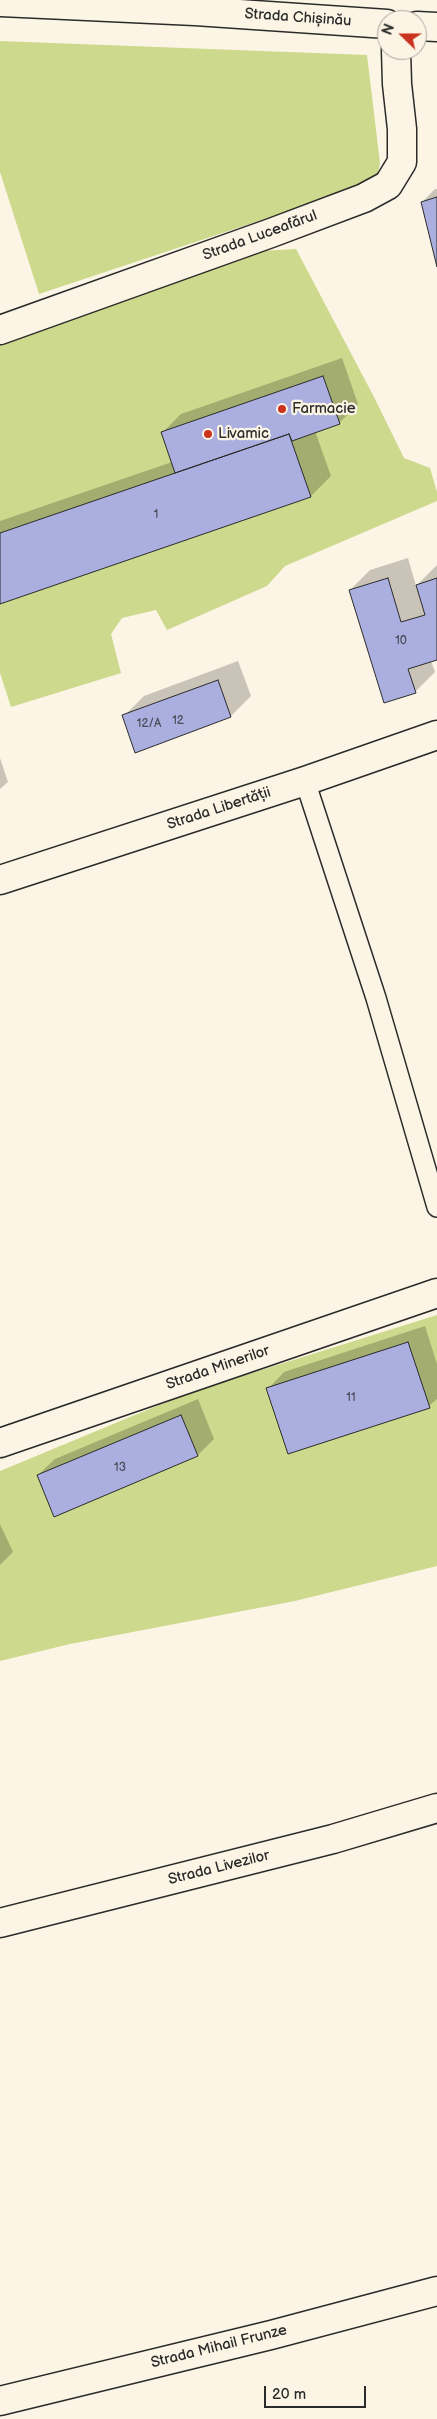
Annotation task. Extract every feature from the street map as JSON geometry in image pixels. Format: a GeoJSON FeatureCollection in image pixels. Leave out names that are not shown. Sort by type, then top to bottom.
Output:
{"type":"FeatureCollection","features":[{"type":"Feature","properties":{"kind":"street","name":"Strada Chișinău"},"geometry":{"type":"LineString","coordinates":[[0,2],[59,2],[377,23]]}},
{"type":"Feature","properties":{"kind":"street","name":"Strada Luceafărul"},"geometry":{"type":"LineString","coordinates":[[0,330],[271,233],[364,198],[388,185],[402,162],[402,129],[396,60]]}},
{"type":"Feature","properties":{"kind":"street","name":"Strada Libertății"},"geometry":{"type":"LineString","coordinates":[[0,880],[305,782],[437,735]]}},
{"type":"Feature","properties":{"kind":"street","name":"Strada Minerilor"},"geometry":{"type":"LineString","coordinates":[[0,1443],[437,1293]]}},
{"type":"Feature","properties":{"kind":"street","name":"Strada Livezilor"},"geometry":{"type":"LineString","coordinates":[[0,1923],[332,1839],[437,1808]]}},
{"type":"Feature","properties":{"kind":"street","name":"Strada Mihail Frunze"},"geometry":{"type":"LineString","coordinates":[[0,2401],[271,2335],[437,2291]]}},
{"type":"Feature","properties":{"kind":"lane"},"geometry":{"type":"LineString","coordinates":[[305,782],[376,998],[437,1207]]}},
{"type":"Feature","properties":{"kind":"green space"},"geometry":{"type":"Polygon","coordinates":[[[0,41],[367,55],[380,163],[376,182],[39,294],[0,172],[0,41]]]}},
{"type":"Feature","properties":{"kind":"green space"},"geometry":{"type":"Polygon","coordinates":[[[296,249],[404,458],[430,468],[437,492],[437,501],[285,566],[267,586],[167,630],[156,610],[122,618],[111,634],[121,673],[11,707],[0,673],[0,343],[259,251],[296,249]]]}},
{"type":"Feature","properties":{"kind":"green space"},"geometry":{"type":"Polygon","coordinates":[[[437,1315],[437,1566],[295,1601],[70,1644],[0,1661],[0,1471],[188,1393],[437,1315]]]}},
{"type":"Feature","properties":{"kind":"building"},"geometry":{"type":"Polygon","coordinates":[[[437,197],[437,267],[421,202],[437,197]]]}},
{"type":"Feature","properties":{"kind":"building"},"geometry":{"type":"Polygon","coordinates":[[[323,376],[340,424],[292,441],[289,434],[175,473],[161,432],[323,376]]]}},
{"type":"Feature","properties":{"kind":"building"},"geometry":{"type":"Polygon","coordinates":[[[289,434],[311,497],[0,604],[0,533],[289,434]]]}},
{"type":"Feature","properties":{"kind":"building"},"geometry":{"type":"Polygon","coordinates":[[[388,578],[401,622],[425,615],[416,585],[437,578],[437,660],[408,669],[416,693],[384,703],[349,590],[388,578]]]}},
{"type":"Feature","properties":{"kind":"building"},"geometry":{"type":"Polygon","coordinates":[[[218,680],[231,717],[135,753],[122,715],[218,680]]]}},
{"type":"Feature","properties":{"kind":"building"},"geometry":{"type":"Polygon","coordinates":[[[408,1342],[430,1408],[288,1454],[266,1388],[408,1342]]]}},
{"type":"Feature","properties":{"kind":"building"},"geometry":{"type":"Polygon","coordinates":[[[181,1415],[198,1456],[54,1517],[37,1475],[181,1415]]]}},
{"type":"Feature","properties":{"kind":"place","name":"Farmacie"},"geometry":{"type":"Point","coordinates":[282,409]}},
{"type":"Feature","properties":{"kind":"place","name":"Livamic"},"geometry":{"type":"Point","coordinates":[208,434]}}]}
